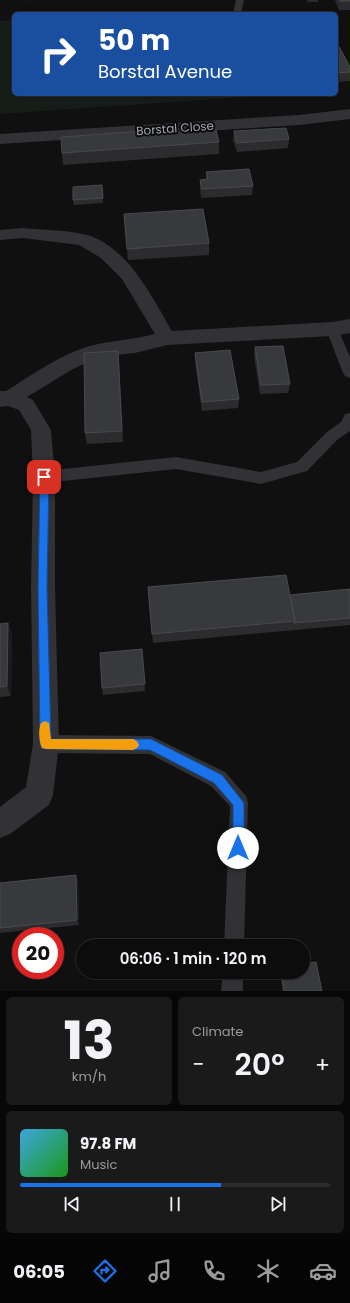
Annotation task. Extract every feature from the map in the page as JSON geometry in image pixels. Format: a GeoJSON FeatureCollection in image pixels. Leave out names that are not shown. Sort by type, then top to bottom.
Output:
{"type":"FeatureCollection","features":[{"type":"Feature","properties":{"kind":"street","name":"Borstal Close"},"geometry":{"type":"LineString","coordinates":[[0,139],[299,120],[350,114]]}},
{"type":"Feature","properties":{"kind":"street"},"geometry":{"type":"LineString","coordinates":[[0,235],[24,233],[83,240],[107,254],[129,275],[167,338]]}},
{"type":"Feature","properties":{"kind":"street"},"geometry":{"type":"LineString","coordinates":[[5,399],[58,368],[85,355],[106,349],[135,346],[167,338],[341,328]]}},
{"type":"Feature","properties":{"kind":"street"},"geometry":{"type":"LineString","coordinates":[[0,824],[39,795],[46,744],[43,587],[44,477],[41,430],[26,405],[5,399]]}},
{"type":"Feature","properties":{"kind":"lane"},"geometry":{"type":"LineString","coordinates":[[237,12],[236,9],[240,0]]}},
{"type":"Feature","properties":{"kind":"lane"},"geometry":{"type":"LineString","coordinates":[[341,328],[350,372]]}},
{"type":"Feature","properties":{"kind":"lane"},"geometry":{"type":"LineString","coordinates":[[44,477],[176,463],[261,478],[302,467],[328,440],[346,426],[350,418]]}},
{"type":"Feature","properties":{"kind":"lane"},"geometry":{"type":"LineString","coordinates":[[46,744],[151,745],[218,779],[239,803],[234,939]]}},
{"type":"Feature","properties":{"kind":"lane"},"geometry":{"type":"LineString","coordinates":[[232,991],[233,979]]}},
{"type":"Feature","properties":{"kind":"shaded area"},"geometry":{"type":"Polygon","coordinates":[[[12,20],[12,96],[260,96],[0,114],[0,21],[12,20]]]}},
{"type":"Feature","properties":{"kind":"building"},"geometry":{"type":"Polygon","coordinates":[[[339,0],[350,0],[350,1],[340,1],[339,0]]]}},
{"type":"Feature","properties":{"kind":"building"},"geometry":{"type":"Polygon","coordinates":[[[338,45],[350,67],[350,72],[338,73],[338,45]]]}},
{"type":"Feature","properties":{"kind":"building"},"geometry":{"type":"Polygon","coordinates":[[[215,126],[219,142],[62,153],[61,137],[215,126]]]}},
{"type":"Feature","properties":{"kind":"building"},"geometry":{"type":"Polygon","coordinates":[[[286,128],[289,139],[237,143],[234,131],[286,128]]]}},
{"type":"Feature","properties":{"kind":"building"},"geometry":{"type":"Polygon","coordinates":[[[249,169],[253,186],[202,189],[200,180],[208,179],[206,172],[249,169]]]}},
{"type":"Feature","properties":{"kind":"building"},"geometry":{"type":"Polygon","coordinates":[[[102,185],[103,198],[73,200],[73,187],[102,185]]]}},
{"type":"Feature","properties":{"kind":"building"},"geometry":{"type":"Polygon","coordinates":[[[203,209],[209,243],[127,249],[124,214],[203,209]]]}},
{"type":"Feature","properties":{"kind":"building"},"geometry":{"type":"Polygon","coordinates":[[[283,346],[290,384],[261,385],[255,347],[283,346]]]}},
{"type":"Feature","properties":{"kind":"building"},"geometry":{"type":"Polygon","coordinates":[[[230,350],[239,399],[202,402],[195,353],[230,350]]]}},
{"type":"Feature","properties":{"kind":"building"},"geometry":{"type":"Polygon","coordinates":[[[118,351],[122,431],[85,433],[84,353],[118,351]]]}},
{"type":"Feature","properties":{"kind":"building"},"geometry":{"type":"Polygon","coordinates":[[[286,575],[295,621],[152,634],[148,587],[286,575]]]}},
{"type":"Feature","properties":{"kind":"building"},"geometry":{"type":"Polygon","coordinates":[[[350,589],[350,618],[294,623],[295,621],[290,595],[350,589]]]}},
{"type":"Feature","properties":{"kind":"building"},"geometry":{"type":"Polygon","coordinates":[[[8,623],[7,686],[0,687],[0,624],[8,623]]]}},
{"type":"Feature","properties":{"kind":"building"},"geometry":{"type":"Polygon","coordinates":[[[142,649],[145,684],[102,688],[100,653],[142,649]]]}},
{"type":"Feature","properties":{"kind":"building"},"geometry":{"type":"Polygon","coordinates":[[[76,875],[77,920],[0,928],[0,883],[76,875]]]}},
{"type":"Feature","properties":{"kind":"building"},"geometry":{"type":"Polygon","coordinates":[[[316,962],[322,991],[284,991],[282,979],[310,979],[310,963],[316,962]]]}},
{"type":"Feature","properties":{"kind":"slow traffic"},"geometry":{"type":"LineString","coordinates":[[45,727],[46,744],[133,745]]}},
{"type":"Feature","properties":{"kind":"route"},"geometry":{"type":"LineString","coordinates":[[44,477],[43,587],[46,744],[151,745],[218,779],[239,803],[238,848]]}}]}
